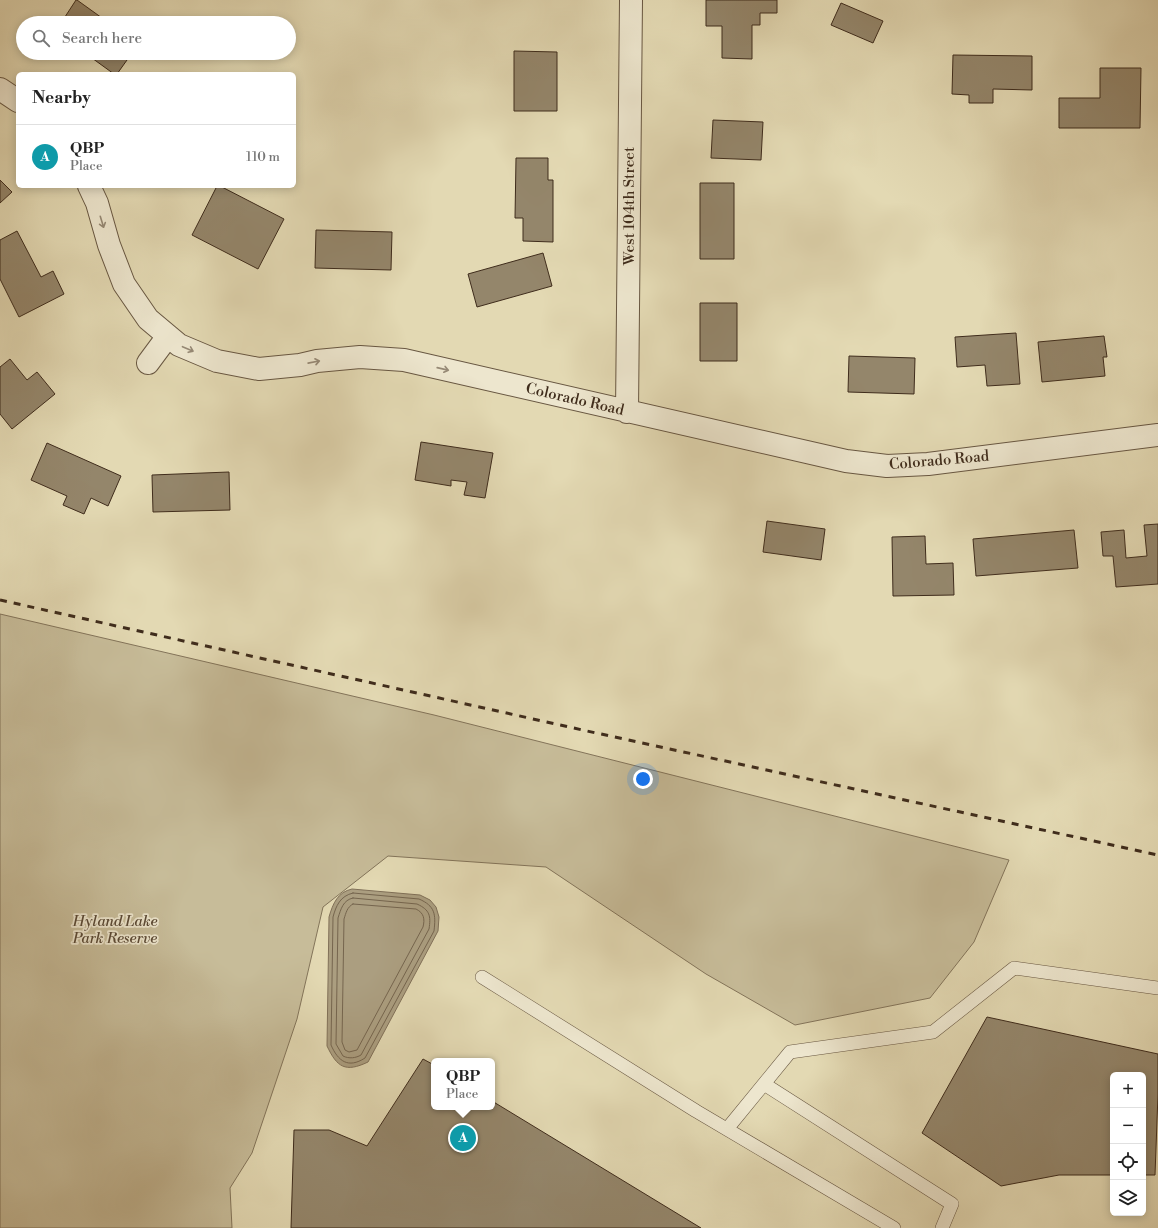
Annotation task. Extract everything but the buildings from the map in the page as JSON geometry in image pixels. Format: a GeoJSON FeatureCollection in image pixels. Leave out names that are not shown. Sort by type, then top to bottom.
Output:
{"type":"FeatureCollection","features":[{"type":"Feature","properties":{"kind":"street","name":"West 104th Street"},"geometry":{"type":"LineString","coordinates":[[628,412],[631,0]]}},
{"type":"Feature","properties":{"kind":"street"},"geometry":{"type":"LineString","coordinates":[[0,89],[16,100]]}},
{"type":"Feature","properties":{"kind":"street","name":"Colorado Road"},"geometry":{"type":"LineString","coordinates":[[90,188],[97,204],[109,244],[124,284],[148,319],[179,345],[217,361],[259,368],[300,365],[317,361],[360,357],[404,360],[846,461],[887,466],[928,464],[1158,435]]}},
{"type":"Feature","properties":{"kind":"street"},"geometry":{"type":"LineString","coordinates":[[148,363],[168,336]]}},
{"type":"Feature","properties":{"kind":"lane"},"geometry":{"type":"LineString","coordinates":[[726,1129],[790,1052],[932,1032],[1014,968],[1158,988]]}},
{"type":"Feature","properties":{"kind":"lane"},"geometry":{"type":"LineString","coordinates":[[482,977],[726,1129],[894,1228]]}},
{"type":"Feature","properties":{"kind":"lane"},"geometry":{"type":"LineString","coordinates":[[764,1084],[952,1204],[942,1228]]}},
{"type":"Feature","properties":{"kind":"green space","name":"Hyland Lake Park Reserve"},"geometry":{"type":"Polygon","coordinates":[[[0,614],[434,715],[1009,860],[974,942],[930,998],[795,1025],[706,974],[546,867],[388,856],[323,907],[297,1019],[252,1153],[230,1188],[232,1228],[0,1228],[0,614]]]}},
{"type":"Feature","properties":{"kind":"water"},"geometry":{"type":"Polygon","coordinates":[[[352,889],[420,895],[430,900],[436,907],[439,917],[438,931],[368,1062],[353,1067],[348,1067],[343,1066],[334,1059],[327,1046],[329,917],[332,907],[340,895],[347,890],[352,889]]]}},
{"type":"Feature","properties":{"kind":"railway"},"geometry":{"type":"LineString","coordinates":[[0,600],[587,731],[1158,855]]}},
{"type":"Feature","properties":{"kind":"place","name":"QBP"},"geometry":{"type":"Point","coordinates":[463,1138]}}]}
